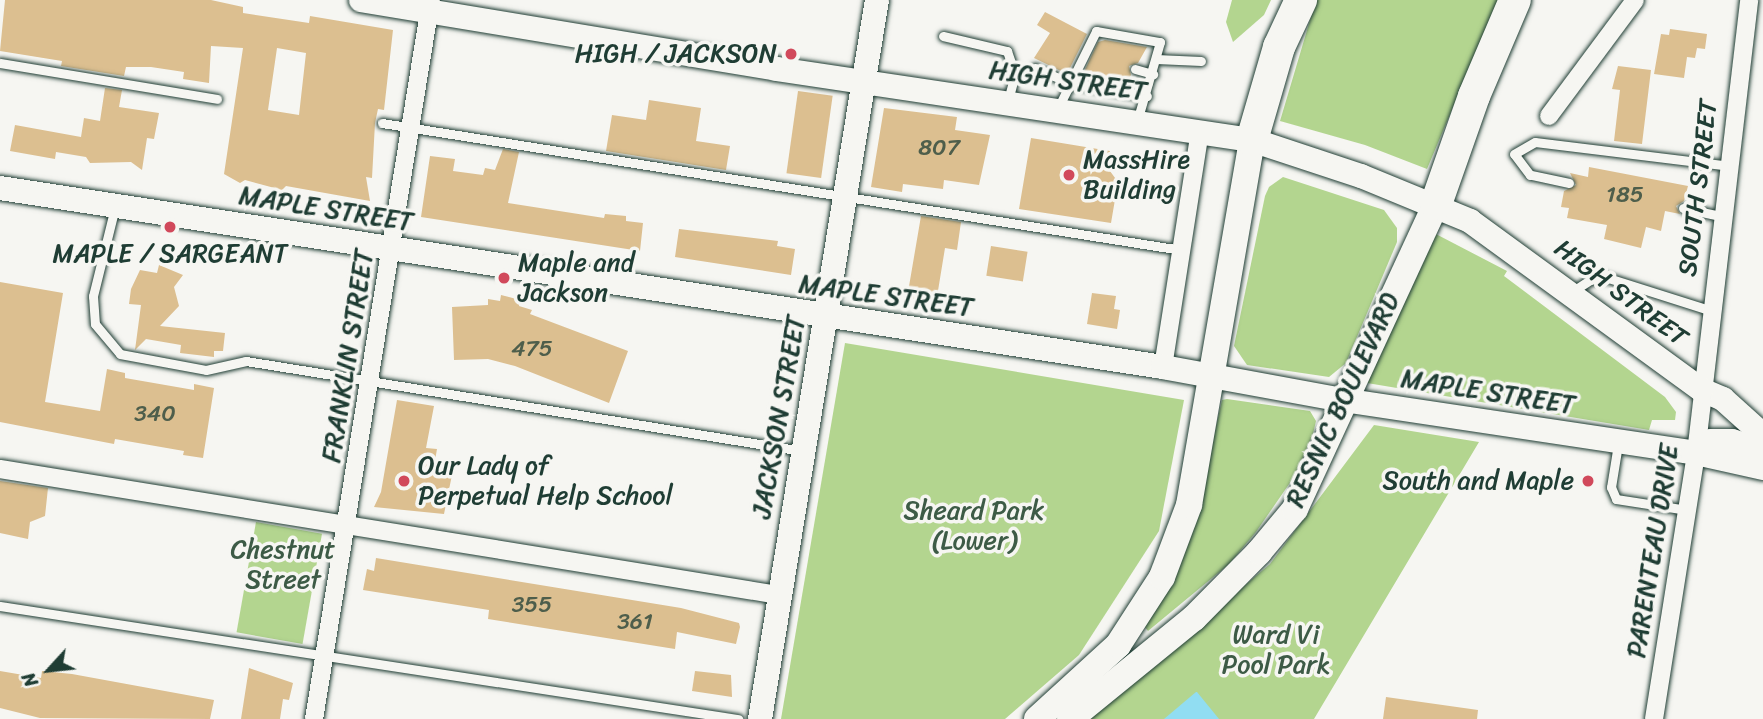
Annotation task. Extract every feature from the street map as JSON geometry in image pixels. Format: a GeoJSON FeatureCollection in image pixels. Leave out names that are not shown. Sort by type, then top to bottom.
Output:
{"type":"FeatureCollection","features":[{"type":"Feature","properties":{"kind":"highway"},"geometry":{"type":"LineString","coordinates":[[1252,140],[1279,47],[1301,0]]}},
{"type":"Feature","properties":{"kind":"highway"},"geometry":{"type":"LineString","coordinates":[[1436,205],[1474,96],[1515,0]]}},
{"type":"Feature","properties":{"kind":"highway"},"geometry":{"type":"LineString","coordinates":[[1502,33],[1538,0]]}},
{"type":"Feature","properties":{"kind":"main road","name":"HIGH STREET"},"geometry":{"type":"LineString","coordinates":[[361,0],[430,6],[865,81],[1252,140],[1436,205],[1470,221],[1702,390]]}},
{"type":"Feature","properties":{"kind":"main road","name":"JACKSON STREET"},"geometry":{"type":"LineString","coordinates":[[760,719],[877,0]]}},
{"type":"Feature","properties":{"kind":"main road"},"geometry":{"type":"LineString","coordinates":[[1037,719],[1118,645],[1162,577],[1189,505],[1252,140]]}},
{"type":"Feature","properties":{"kind":"main road","name":"MAPLE STREET"},"geometry":{"type":"LineString","coordinates":[[0,188],[826,318],[1163,367],[1343,400],[1696,453],[1763,468]]}},
{"type":"Feature","properties":{"kind":"main road","name":"RESNIC BOULEVARD"},"geometry":{"type":"LineString","coordinates":[[1070,719],[1194,618],[1259,552],[1295,509],[1343,400],[1436,205]]}},
{"type":"Feature","properties":{"kind":"main road"},"geometry":{"type":"LineString","coordinates":[[1702,390],[1723,400],[1763,435]]}},
{"type":"Feature","properties":{"kind":"main road"},"geometry":{"type":"LineString","coordinates":[[1696,453],[1711,441],[1732,441],[1763,452]]}},
{"type":"Feature","properties":{"kind":"street"},"geometry":{"type":"LineString","coordinates":[[1549,116],[1634,0]]}},
{"type":"Feature","properties":{"kind":"street","name":"SOUTH STREET"},"geometry":{"type":"LineString","coordinates":[[1702,390],[1725,217],[1749,0]]}},
{"type":"Feature","properties":{"kind":"street","name":"FRANKLIN STREET"},"geometry":{"type":"LineString","coordinates":[[314,719],[349,523],[430,6]]}},
{"type":"Feature","properties":{"kind":"street"},"geometry":{"type":"LineString","coordinates":[[1163,367],[1200,131]]}},
{"type":"Feature","properties":{"kind":"street","name":"PARENTEAU DRIVE"},"geometry":{"type":"LineString","coordinates":[[1654,719],[1696,453],[1702,390]]}},
{"type":"Feature","properties":{"kind":"street"},"geometry":{"type":"LineString","coordinates":[[0,469],[349,523],[779,595]]}},
{"type":"Feature","properties":{"kind":"lane"},"geometry":{"type":"LineString","coordinates":[[1058,109],[1096,31],[1160,42],[1147,96],[1137,121]]}},
{"type":"Feature","properties":{"kind":"lane"},"geometry":{"type":"LineString","coordinates":[[943,36],[1007,51],[1015,74],[1008,102]]}},
{"type":"Feature","properties":{"kind":"lane"},"geometry":{"type":"LineString","coordinates":[[1084,56],[1094,58]]}},
{"type":"Feature","properties":{"kind":"lane"},"geometry":{"type":"LineString","coordinates":[[1156,59],[1202,61]]}},
{"type":"Feature","properties":{"kind":"lane"},"geometry":{"type":"LineString","coordinates":[[0,63],[217,99]]}},
{"type":"Feature","properties":{"kind":"lane"},"geometry":{"type":"LineString","coordinates":[[1035,68],[1070,83],[1147,96]]}},
{"type":"Feature","properties":{"kind":"lane"},"geometry":{"type":"LineString","coordinates":[[1135,69],[1153,74]]}},
{"type":"Feature","properties":{"kind":"lane"},"geometry":{"type":"LineString","coordinates":[[383,123],[1181,250]]}},
{"type":"Feature","properties":{"kind":"lane"},"geometry":{"type":"LineString","coordinates":[[1569,183],[1530,175],[1514,154],[1535,142],[1731,166]]}},
{"type":"Feature","properties":{"kind":"lane"},"geometry":{"type":"LineString","coordinates":[[115,206],[93,296],[95,324],[121,354],[206,370],[246,361],[370,384],[803,451]]}},
{"type":"Feature","properties":{"kind":"lane"},"geometry":{"type":"LineString","coordinates":[[1683,208],[1725,217]]}},
{"type":"Feature","properties":{"kind":"lane"},"geometry":{"type":"LineString","coordinates":[[1571,292],[1590,280],[1605,277],[1712,312]]}},
{"type":"Feature","properties":{"kind":"lane"},"geometry":{"type":"LineString","coordinates":[[1618,443],[1611,487],[1616,499],[1687,510]]}},
{"type":"Feature","properties":{"kind":"lane"},"geometry":{"type":"LineString","coordinates":[[0,606],[738,719]]}},
{"type":"Feature","properties":{"kind":"green space"},"geometry":{"type":"Polygon","coordinates":[[[1232,0],[1271,0],[1264,15],[1233,42],[1226,22],[1232,0]]]}},
{"type":"Feature","properties":{"kind":"green space"},"geometry":{"type":"Polygon","coordinates":[[[1316,0],[1498,0],[1427,169],[1365,145],[1280,121],[1316,0]]]}},
{"type":"Feature","properties":{"kind":"green space"},"geometry":{"type":"Polygon","coordinates":[[[1283,177],[1384,210],[1397,228],[1397,242],[1346,363],[1329,377],[1247,365],[1234,346],[1265,196],[1269,187],[1283,177]]]}},
{"type":"Feature","properties":{"kind":"green space"},"geometry":{"type":"Polygon","coordinates":[[[1432,232],[1507,271],[1504,276],[1665,397],[1676,412],[1675,420],[1652,420],[1649,430],[1367,383],[1432,232]]]}},
{"type":"Feature","properties":{"kind":"green space","name":"Sheard Park (Lower)"},"geometry":{"type":"Polygon","coordinates":[[[845,343],[1184,400],[1159,531],[1079,655],[1005,719],[781,719],[845,343]]]}},
{"type":"Feature","properties":{"kind":"green space"},"geometry":{"type":"Polygon","coordinates":[[[1222,400],[1310,411],[1316,421],[1313,434],[1296,474],[1256,532],[1229,564],[1148,631],[1144,626],[1202,489],[1222,400]]]}},
{"type":"Feature","properties":{"kind":"green space","name":"Ward Vi Pool Park"},"geometry":{"type":"Polygon","coordinates":[[[1374,425],[1479,442],[1314,719],[1087,719],[1270,564],[1374,425]]]}},
{"type":"Feature","properties":{"kind":"green space","name":"Chestnut Street"},"geometry":{"type":"Polygon","coordinates":[[[256,522],[322,534],[303,644],[237,632],[256,522]]]}},
{"type":"Feature","properties":{"kind":"water"},"geometry":{"type":"Polygon","coordinates":[[[1196,692],[1219,719],[1164,719],[1196,692]]]}},
{"type":"Feature","properties":{"kind":"building"},"geometry":{"type":"Polygon","coordinates":[[[5,0],[211,0],[243,7],[243,13],[309,23],[310,16],[393,30],[384,110],[378,109],[375,123],[372,178],[366,177],[370,201],[286,186],[282,190],[245,180],[240,183],[224,174],[243,48],[211,46],[209,83],[183,79],[184,72],[151,67],[126,67],[124,76],[61,66],[62,61],[0,51],[5,0]],[[277,48],[268,110],[299,115],[306,53],[277,48]]]}},
{"type":"Feature","properties":{"kind":"building"},"geometry":{"type":"Polygon","coordinates":[[[1045,12],[1087,34],[1067,74],[1034,58],[1050,33],[1037,25],[1045,12]]]}},
{"type":"Feature","properties":{"kind":"building"},"geometry":{"type":"Polygon","coordinates":[[[1670,29],[1707,34],[1705,49],[1697,48],[1695,58],[1687,57],[1684,78],[1654,74],[1661,34],[1669,35],[1670,29]]]}},
{"type":"Feature","properties":{"kind":"building"},"geometry":{"type":"Polygon","coordinates":[[[1105,40],[1147,47],[1138,63],[1129,66],[1131,75],[1125,85],[1081,78],[1098,42],[1105,40]]]}},
{"type":"Feature","properties":{"kind":"building"},"geometry":{"type":"Polygon","coordinates":[[[1618,66],[1651,70],[1642,144],[1614,141],[1620,90],[1612,89],[1618,66]]]}},
{"type":"Feature","properties":{"kind":"building"},"geometry":{"type":"Polygon","coordinates":[[[105,88],[122,90],[119,107],[159,113],[154,139],[147,138],[142,170],[131,162],[90,163],[86,157],[56,152],[55,159],[10,151],[15,125],[81,137],[84,118],[100,121],[105,88]]]}},
{"type":"Feature","properties":{"kind":"building"},"geometry":{"type":"Polygon","coordinates":[[[798,91],[833,96],[821,178],[786,173],[798,91]]]}},
{"type":"Feature","properties":{"kind":"building"},"geometry":{"type":"Polygon","coordinates":[[[649,100],[701,108],[696,141],[730,146],[726,170],[606,151],[612,115],[646,120],[649,100]]]}},
{"type":"Feature","properties":{"kind":"building"},"geometry":{"type":"Polygon","coordinates":[[[884,108],[957,117],[955,130],[990,135],[979,185],[944,180],[943,189],[903,184],[902,192],[871,187],[884,108]]]}},
{"type":"Feature","properties":{"kind":"building","name":"MassHire Building"},"geometry":{"type":"Polygon","coordinates":[[[1031,138],[1110,151],[1107,167],[1118,182],[1111,223],[1019,209],[1031,138]]]}},
{"type":"Feature","properties":{"kind":"building"},"geometry":{"type":"Polygon","coordinates":[[[503,149],[519,152],[508,203],[604,218],[605,214],[626,216],[626,221],[643,223],[640,251],[421,217],[430,156],[455,159],[453,171],[483,175],[485,168],[495,170],[503,149]]]}},
{"type":"Feature","properties":{"kind":"building"},"geometry":{"type":"Polygon","coordinates":[[[1589,167],[1688,186],[1684,201],[1676,206],[1680,214],[1665,211],[1661,231],[1646,227],[1641,248],[1604,239],[1607,225],[1567,218],[1569,208],[1561,207],[1564,191],[1576,185],[1570,173],[1588,177],[1589,167]]]}},
{"type":"Feature","properties":{"kind":"building"},"geometry":{"type":"Polygon","coordinates":[[[921,216],[961,222],[957,250],[945,248],[936,303],[907,298],[921,216]]]}},
{"type":"Feature","properties":{"kind":"building"},"geometry":{"type":"Polygon","coordinates":[[[679,229],[778,241],[777,246],[795,249],[791,275],[675,257],[679,229]]]}},
{"type":"Feature","properties":{"kind":"building"},"geometry":{"type":"Polygon","coordinates":[[[991,246],[1028,252],[1023,281],[986,276],[991,246]]]}},
{"type":"Feature","properties":{"kind":"building"},"geometry":{"type":"Polygon","coordinates":[[[159,265],[183,275],[174,287],[179,306],[160,326],[225,333],[223,351],[214,351],[214,357],[180,353],[181,345],[146,339],[135,350],[141,305],[129,304],[131,289],[140,270],[157,273],[159,265]]]}},
{"type":"Feature","properties":{"kind":"building"},"geometry":{"type":"Polygon","coordinates":[[[0,282],[63,293],[45,402],[100,411],[107,369],[125,373],[125,378],[194,390],[194,384],[214,388],[203,458],[183,455],[184,451],[115,439],[114,444],[0,422],[0,282]]]}},
{"type":"Feature","properties":{"kind":"building"},"geometry":{"type":"Polygon","coordinates":[[[1092,293],[1116,296],[1114,309],[1120,310],[1117,329],[1087,324],[1092,293]]]}},
{"type":"Feature","properties":{"kind":"building"},"geometry":{"type":"Polygon","coordinates":[[[501,295],[520,300],[519,306],[532,310],[530,314],[628,351],[609,403],[515,366],[488,359],[454,360],[452,307],[488,305],[488,299],[500,301],[501,295]]]}},
{"type":"Feature","properties":{"kind":"building"},"geometry":{"type":"Polygon","coordinates":[[[397,400],[434,406],[426,448],[437,449],[433,472],[452,475],[444,514],[374,507],[381,492],[397,400]]]}},
{"type":"Feature","properties":{"kind":"building"},"geometry":{"type":"Polygon","coordinates":[[[0,481],[48,488],[45,516],[30,522],[28,539],[0,533],[0,481]]]}},
{"type":"Feature","properties":{"kind":"building"},"geometry":{"type":"Polygon","coordinates":[[[376,558],[681,608],[739,623],[740,627],[736,644],[677,632],[675,649],[488,619],[489,610],[363,590],[367,569],[374,571],[376,558]]]}},
{"type":"Feature","properties":{"kind":"building"},"geometry":{"type":"Polygon","coordinates":[[[249,668],[293,683],[289,700],[283,699],[280,719],[241,719],[249,668]]]}},
{"type":"Feature","properties":{"kind":"building"},"geometry":{"type":"Polygon","coordinates":[[[0,671],[41,678],[42,671],[72,674],[214,700],[210,719],[40,718],[0,708],[0,671]]]}},
{"type":"Feature","properties":{"kind":"building"},"geometry":{"type":"Polygon","coordinates":[[[695,671],[731,675],[732,697],[692,691],[695,671]]]}},
{"type":"Feature","properties":{"kind":"building"},"geometry":{"type":"Polygon","coordinates":[[[1386,697],[1478,710],[1477,719],[1383,719],[1386,697]]]}},
{"type":"Feature","properties":{"kind":"place","name":"HIGH / JACKSON"},"geometry":{"type":"Point","coordinates":[791,54]}},
{"type":"Feature","properties":{"kind":"place","name":"MassHire Building"},"geometry":{"type":"Point","coordinates":[1069,175]}},
{"type":"Feature","properties":{"kind":"place","name":"MAPLE / SARGEANT"},"geometry":{"type":"Point","coordinates":[170,227]}},
{"type":"Feature","properties":{"kind":"place","name":"Maple and Jackson"},"geometry":{"type":"Point","coordinates":[504,278]}},
{"type":"Feature","properties":{"kind":"place","name":"Our Lady of Perpetual Help School"},"geometry":{"type":"Point","coordinates":[404,481]}},
{"type":"Feature","properties":{"kind":"place","name":"South and Maple"},"geometry":{"type":"Point","coordinates":[1588,481]}}]}
